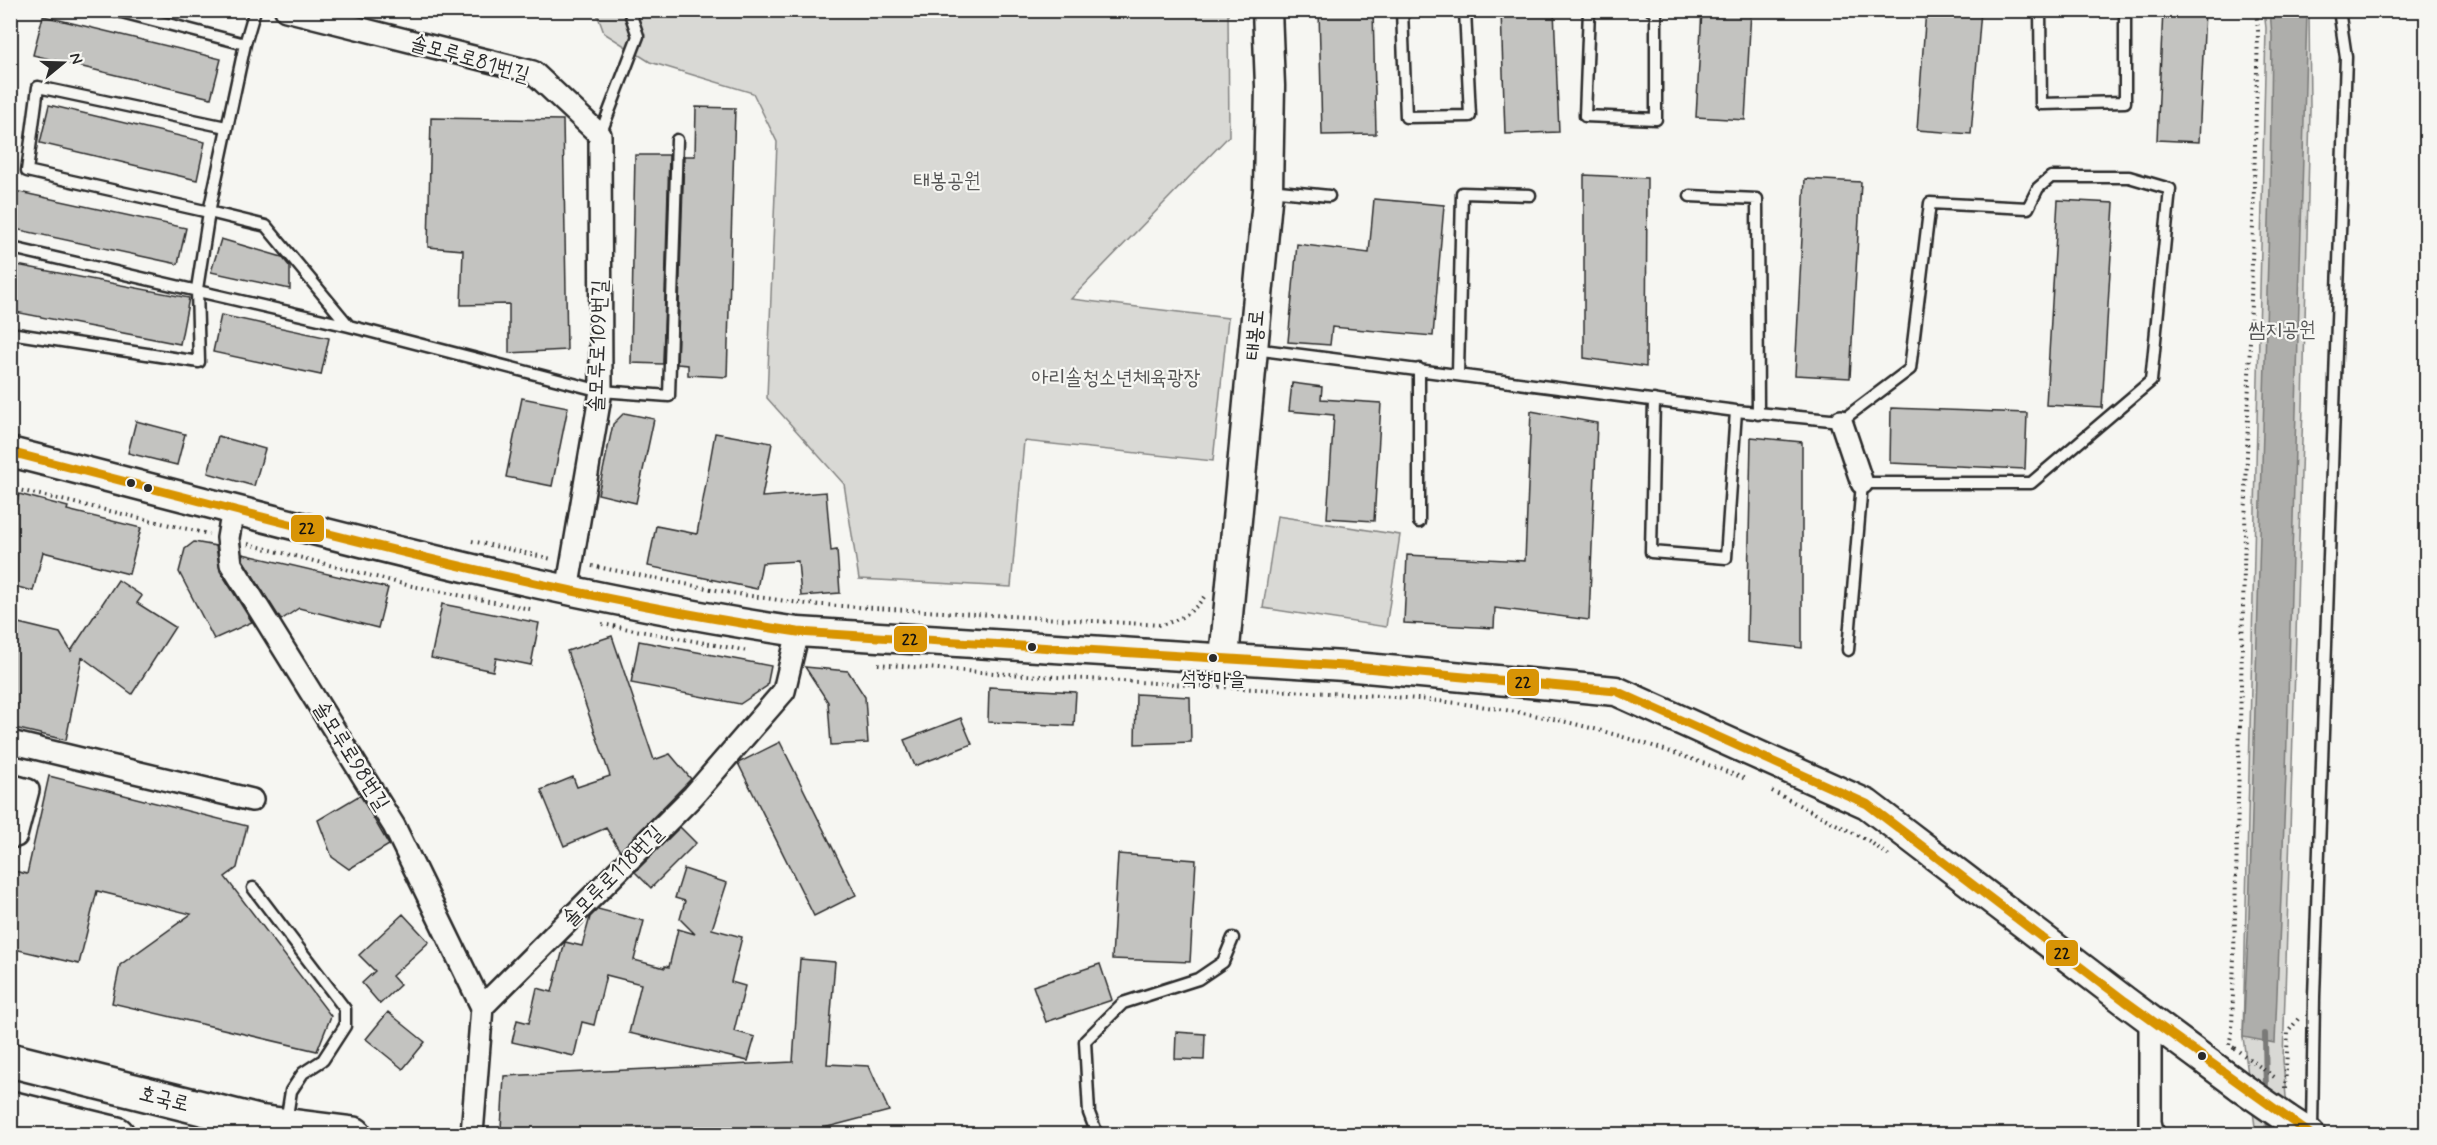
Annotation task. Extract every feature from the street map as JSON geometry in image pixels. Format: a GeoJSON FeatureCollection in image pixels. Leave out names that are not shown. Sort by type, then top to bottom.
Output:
{"type":"FeatureCollection","features":[{"type":"Feature","properties":{"kind":"main road","name":"태봉로"},"geometry":{"type":"LineString","coordinates":[[1224,658],[1268,190],[1270,86],[1267,10]]}},
{"type":"Feature","properties":{"kind":"main road"},"geometry":{"type":"LineString","coordinates":[[11,454],[567,591],[731,622],[798,632],[1344,666],[1616,691],[1867,804],[2241,1087],[2298,1122]]}},
{"type":"Feature","properties":{"kind":"main road","name":"호국로"},"geometry":{"type":"LineString","coordinates":[[10,1060],[258,1122],[354,1134]]}},
{"type":"Feature","properties":{"kind":"main road"},"geometry":{"type":"LineString","coordinates":[[10,1108],[117,1134]]}},
{"type":"Feature","properties":{"kind":"street","name":"솔모루로81번길"},"geometry":{"type":"LineString","coordinates":[[286,10],[533,72],[600,135]]}},
{"type":"Feature","properties":{"kind":"street","name":"솔모루로109번길"},"geometry":{"type":"LineString","coordinates":[[567,591],[601,391],[600,135]]}},
{"type":"Feature","properties":{"kind":"street"},"geometry":{"type":"LineString","coordinates":[[1841,421],[1862,483]]}},
{"type":"Feature","properties":{"kind":"street","name":"솔모루로98번길"},"geometry":{"type":"LineString","coordinates":[[233,509],[228,538],[231,564],[394,826],[482,1007]]}},
{"type":"Feature","properties":{"kind":"street","name":"솔모루로118번길"},"geometry":{"type":"LineString","coordinates":[[482,1007],[693,796],[784,691],[798,632]]}},
{"type":"Feature","properties":{"kind":"street"},"geometry":{"type":"LineString","coordinates":[[10,742],[252,800]]}},
{"type":"Feature","properties":{"kind":"street"},"geometry":{"type":"LineString","coordinates":[[10,785],[28,790],[16,836],[10,834]]}},
{"type":"Feature","properties":{"kind":"street"},"geometry":{"type":"LineString","coordinates":[[472,1134],[482,1007]]}},
{"type":"Feature","properties":{"kind":"street"},"geometry":{"type":"LineString","coordinates":[[2150,1019],[2150,1122],[2153,1134]]}},
{"type":"Feature","properties":{"kind":"lane"},"geometry":{"type":"LineString","coordinates":[[114,10],[245,44]]}},
{"type":"Feature","properties":{"kind":"lane"},"geometry":{"type":"LineString","coordinates":[[10,333],[199,362],[197,289],[209,212],[226,127],[255,10]]}},
{"type":"Feature","properties":{"kind":"lane"},"geometry":{"type":"LineString","coordinates":[[600,135],[638,36],[629,10]]}},
{"type":"Feature","properties":{"kind":"lane"},"geometry":{"type":"LineString","coordinates":[[1402,10],[1406,117],[1470,116],[1465,10]]}},
{"type":"Feature","properties":{"kind":"lane"},"geometry":{"type":"LineString","coordinates":[[1589,10],[1585,116],[1656,119],[1656,11],[1651,10]]}},
{"type":"Feature","properties":{"kind":"lane"},"geometry":{"type":"LineString","coordinates":[[2040,10],[2041,104],[2125,102],[2125,10]]}},
{"type":"Feature","properties":{"kind":"lane"},"geometry":{"type":"LineString","coordinates":[[2298,1122],[2313,997],[2346,69],[2339,10]]}},
{"type":"Feature","properties":{"kind":"lane"},"geometry":{"type":"LineString","coordinates":[[226,127],[38,87],[27,171],[266,226],[349,326]]}},
{"type":"Feature","properties":{"kind":"lane"},"geometry":{"type":"LineString","coordinates":[[10,252],[12,248],[197,289],[601,391],[669,396],[677,140]]}},
{"type":"Feature","properties":{"kind":"lane"},"geometry":{"type":"LineString","coordinates":[[1254,349],[1758,414],[1841,421],[1910,369],[1930,203],[2028,208],[2038,188],[2051,177],[2129,177],[2170,189],[2151,381],[2031,483],[1862,483],[1848,650]]}},
{"type":"Feature","properties":{"kind":"lane"},"geometry":{"type":"LineString","coordinates":[[1268,190],[1329,196]]}},
{"type":"Feature","properties":{"kind":"lane"},"geometry":{"type":"LineString","coordinates":[[1458,374],[1462,193],[1530,195]]}},
{"type":"Feature","properties":{"kind":"lane"},"geometry":{"type":"LineString","coordinates":[[1690,196],[1758,200],[1758,414]]}},
{"type":"Feature","properties":{"kind":"lane"},"geometry":{"type":"LineString","coordinates":[[1419,369],[1419,522]]}},
{"type":"Feature","properties":{"kind":"lane"},"geometry":{"type":"LineString","coordinates":[[1654,400],[1651,552],[1726,558],[1736,411]]}},
{"type":"Feature","properties":{"kind":"lane"},"geometry":{"type":"LineString","coordinates":[[253,888],[345,1009],[345,1026],[323,1060],[303,1073],[291,1091],[286,1125]]}},
{"type":"Feature","properties":{"kind":"lane"},"geometry":{"type":"LineString","coordinates":[[1097,1134],[1089,1113],[1084,1041],[1123,1003],[1198,979],[1223,962],[1233,938]]}},
{"type":"Feature","properties":{"kind":"path"},"geometry":{"type":"LineString","coordinates":[[2256,10],[2258,31],[2233,996],[2232,1031],[2229,1045],[2291,1089]]}},
{"type":"Feature","properties":{"kind":"path"},"geometry":{"type":"LineString","coordinates":[[462,539],[737,594],[807,604],[1161,625],[1189,614],[1203,599],[1206,589]]}},
{"type":"Feature","properties":{"kind":"path"},"geometry":{"type":"LineString","coordinates":[[869,663],[1021,676],[1306,691],[1432,701],[1512,711],[1606,733],[1688,757],[1756,782]]}},
{"type":"Feature","properties":{"kind":"path"},"geometry":{"type":"LineString","coordinates":[[1766,788],[1869,841],[1892,858]]}},
{"type":"Feature","properties":{"kind":"path"},"geometry":{"type":"LineString","coordinates":[[2298,1122],[2288,1032],[2313,997]]}},
{"type":"Feature","properties":{"kind":"green space","name":"쌈지공원"},"geometry":{"type":"Polygon","coordinates":[[[2309,10],[2310,109],[2303,406],[2283,1060],[2289,1134],[2256,1134],[2243,1037],[2266,28],[2264,11],[2309,10]]]}},
{"type":"Feature","properties":{"kind":"green space","name":"태봉공원"},"geometry":{"type":"Polygon","coordinates":[[[596,11],[1228,11],[1229,136],[1071,299],[1228,318],[1213,461],[1024,441],[1011,587],[859,579],[844,484],[767,398],[777,142],[753,93],[650,62],[604,33],[596,11]]]}},
{"type":"Feature","properties":{"kind":"green space"},"geometry":{"type":"Polygon","coordinates":[[[1277,516],[1400,535],[1386,627],[1263,608],[1277,516]]]}},
{"type":"Feature","properties":{"kind":"shaded area","name":"쌈지공원"},"geometry":{"type":"Polygon","coordinates":[[[2270,11],[2307,11],[2286,774],[2275,1043],[2243,1037],[2249,917],[2270,188],[2272,36],[2270,11]]]}},
{"type":"Feature","properties":{"kind":"building"},"geometry":{"type":"Polygon","coordinates":[[[1319,10],[1373,10],[1376,134],[1322,135],[1319,10]]]}},
{"type":"Feature","properties":{"kind":"building"},"geometry":{"type":"Polygon","coordinates":[[[1501,10],[1554,10],[1559,132],[1505,134],[1501,10]]]}},
{"type":"Feature","properties":{"kind":"building"},"geometry":{"type":"Polygon","coordinates":[[[1702,10],[1751,10],[1745,120],[1696,117],[1702,10]]]}},
{"type":"Feature","properties":{"kind":"building"},"geometry":{"type":"Polygon","coordinates":[[[1926,10],[1981,10],[1971,134],[1917,130],[1926,10]]]}},
{"type":"Feature","properties":{"kind":"building"},"geometry":{"type":"Polygon","coordinates":[[[2163,10],[2205,10],[2199,142],[2157,140],[2163,10]]]}},
{"type":"Feature","properties":{"kind":"building"},"geometry":{"type":"Polygon","coordinates":[[[43,16],[221,59],[211,98],[33,55],[43,16]]]}},
{"type":"Feature","properties":{"kind":"building"},"geometry":{"type":"Polygon","coordinates":[[[49,105],[205,142],[197,180],[40,143],[49,105]]]}},
{"type":"Feature","properties":{"kind":"building"},"geometry":{"type":"Polygon","coordinates":[[[696,107],[735,108],[727,377],[688,375],[688,365],[677,364],[684,156],[695,156],[696,107]]]}},
{"type":"Feature","properties":{"kind":"building"},"geometry":{"type":"Polygon","coordinates":[[[431,118],[563,120],[567,350],[509,353],[509,304],[461,305],[463,250],[428,247],[431,118]]]}},
{"type":"Feature","properties":{"kind":"building"},"geometry":{"type":"Polygon","coordinates":[[[635,155],[669,155],[663,364],[631,363],[635,155]]]}},
{"type":"Feature","properties":{"kind":"building"},"geometry":{"type":"Polygon","coordinates":[[[1584,175],[1647,178],[1646,367],[1584,358],[1584,175]]]}},
{"type":"Feature","properties":{"kind":"building"},"geometry":{"type":"Polygon","coordinates":[[[1805,179],[1861,182],[1850,378],[1795,375],[1805,179]]]}},
{"type":"Feature","properties":{"kind":"building"},"geometry":{"type":"Polygon","coordinates":[[[10,190],[186,228],[178,264],[10,228],[10,190]]]}},
{"type":"Feature","properties":{"kind":"building"},"geometry":{"type":"Polygon","coordinates":[[[1374,199],[1444,205],[1433,336],[1332,327],[1330,345],[1288,342],[1297,244],[1369,253],[1374,199]]]}},
{"type":"Feature","properties":{"kind":"building"},"geometry":{"type":"Polygon","coordinates":[[[2058,200],[2114,203],[2102,408],[2046,405],[2058,200]]]}},
{"type":"Feature","properties":{"kind":"building"},"geometry":{"type":"Polygon","coordinates":[[[221,239],[282,257],[290,267],[290,289],[211,272],[221,239]]]}},
{"type":"Feature","properties":{"kind":"building"},"geometry":{"type":"Polygon","coordinates":[[[17,265],[189,298],[180,344],[10,311],[17,265]]]}},
{"type":"Feature","properties":{"kind":"building"},"geometry":{"type":"Polygon","coordinates":[[[221,315],[329,338],[321,375],[213,352],[221,315]]]}},
{"type":"Feature","properties":{"kind":"building"},"geometry":{"type":"Polygon","coordinates":[[[1292,383],[1322,387],[1321,399],[1381,403],[1374,521],[1327,518],[1334,415],[1289,411],[1292,383]]]}},
{"type":"Feature","properties":{"kind":"building"},"geometry":{"type":"Polygon","coordinates":[[[522,398],[568,407],[552,486],[506,477],[522,398]]]}},
{"type":"Feature","properties":{"kind":"building"},"geometry":{"type":"Polygon","coordinates":[[[1891,408],[2027,413],[2025,469],[1890,463],[1891,408]]]}},
{"type":"Feature","properties":{"kind":"building"},"geometry":{"type":"Polygon","coordinates":[[[1531,411],[1597,423],[1589,620],[1495,608],[1494,628],[1404,623],[1407,555],[1525,561],[1531,411]]]}},
{"type":"Feature","properties":{"kind":"building"},"geometry":{"type":"Polygon","coordinates":[[[624,413],[654,419],[636,503],[598,494],[613,424],[624,413]]]}},
{"type":"Feature","properties":{"kind":"building"},"geometry":{"type":"Polygon","coordinates":[[[136,421],[185,434],[177,465],[128,453],[136,421]]]}},
{"type":"Feature","properties":{"kind":"building"},"geometry":{"type":"Polygon","coordinates":[[[715,433],[772,443],[762,497],[826,492],[831,551],[837,550],[840,593],[801,596],[798,561],[762,563],[757,589],[648,566],[656,526],[697,534],[715,433]]]}},
{"type":"Feature","properties":{"kind":"building"},"geometry":{"type":"Polygon","coordinates":[[[218,436],[265,449],[254,486],[208,473],[218,436]]]}},
{"type":"Feature","properties":{"kind":"building"},"geometry":{"type":"Polygon","coordinates":[[[1751,437],[1802,442],[1802,648],[1747,642],[1751,437]]]}},
{"type":"Feature","properties":{"kind":"building"},"geometry":{"type":"Polygon","coordinates":[[[19,494],[68,507],[67,510],[141,528],[129,574],[43,552],[33,591],[10,585],[10,528],[19,494]]]}},
{"type":"Feature","properties":{"kind":"building"},"geometry":{"type":"Polygon","coordinates":[[[194,542],[216,546],[220,571],[252,622],[214,639],[179,572],[185,549],[194,542]]]}},
{"type":"Feature","properties":{"kind":"building"},"geometry":{"type":"Polygon","coordinates":[[[243,554],[388,588],[378,628],[299,608],[281,620],[243,560],[243,554]]]}},
{"type":"Feature","properties":{"kind":"building"},"geometry":{"type":"Polygon","coordinates":[[[118,580],[142,596],[137,603],[175,627],[132,694],[82,657],[66,740],[10,727],[10,621],[60,633],[71,651],[118,580]]]}},
{"type":"Feature","properties":{"kind":"building"},"geometry":{"type":"Polygon","coordinates":[[[442,604],[539,623],[531,665],[496,658],[493,671],[431,658],[442,604]]]}},
{"type":"Feature","properties":{"kind":"building"},"geometry":{"type":"Polygon","coordinates":[[[612,636],[654,760],[670,754],[691,779],[620,851],[606,828],[564,846],[541,790],[573,777],[577,787],[610,776],[567,651],[612,636]]]}},
{"type":"Feature","properties":{"kind":"building"},"geometry":{"type":"Polygon","coordinates":[[[639,641],[771,666],[767,686],[740,704],[631,683],[639,641]]]}},
{"type":"Feature","properties":{"kind":"building"},"geometry":{"type":"Polygon","coordinates":[[[805,667],[848,671],[865,697],[868,743],[831,745],[828,702],[805,667]]]}},
{"type":"Feature","properties":{"kind":"building"},"geometry":{"type":"Polygon","coordinates":[[[989,687],[1076,692],[1074,726],[988,722],[989,687]]]}},
{"type":"Feature","properties":{"kind":"building"},"geometry":{"type":"Polygon","coordinates":[[[1136,694],[1190,697],[1191,742],[1135,744],[1136,694]]]}},
{"type":"Feature","properties":{"kind":"building"},"geometry":{"type":"Polygon","coordinates":[[[961,718],[972,744],[915,766],[904,740],[961,718]]]}},
{"type":"Feature","properties":{"kind":"building"},"geometry":{"type":"Polygon","coordinates":[[[780,742],[856,895],[814,916],[738,763],[780,742]]]}},
{"type":"Feature","properties":{"kind":"building"},"geometry":{"type":"Polygon","coordinates":[[[49,776],[247,826],[237,868],[225,877],[331,1016],[317,1051],[112,1003],[120,965],[191,914],[97,891],[79,964],[10,948],[10,870],[27,874],[49,776]]]}},
{"type":"Feature","properties":{"kind":"building"},"geometry":{"type":"Polygon","coordinates":[[[360,795],[389,845],[349,869],[332,857],[318,820],[360,795]]]}},
{"type":"Feature","properties":{"kind":"building"},"geometry":{"type":"Polygon","coordinates":[[[680,827],[696,843],[651,888],[635,872],[680,827]]]}},
{"type":"Feature","properties":{"kind":"building"},"geometry":{"type":"Polygon","coordinates":[[[1118,854],[1196,860],[1190,962],[1112,959],[1118,854]]]}},
{"type":"Feature","properties":{"kind":"building"},"geometry":{"type":"Polygon","coordinates":[[[684,869],[727,883],[712,929],[742,937],[731,982],[745,986],[734,1031],[755,1037],[748,1061],[629,1033],[641,984],[606,975],[594,1025],[582,1022],[574,1056],[512,1042],[517,1020],[529,1023],[537,988],[552,992],[565,942],[582,946],[590,917],[598,909],[644,921],[634,960],[669,967],[678,929],[695,934],[680,919],[685,901],[675,898],[684,869]]]}},
{"type":"Feature","properties":{"kind":"building"},"geometry":{"type":"Polygon","coordinates":[[[403,914],[429,942],[392,976],[400,985],[380,1004],[362,983],[375,971],[359,955],[403,914]]]}},
{"type":"Feature","properties":{"kind":"building"},"geometry":{"type":"Polygon","coordinates":[[[800,959],[835,962],[827,1064],[869,1066],[889,1111],[820,1129],[586,1133],[501,1129],[504,1076],[793,1062],[800,959]]]}},
{"type":"Feature","properties":{"kind":"building"},"geometry":{"type":"Polygon","coordinates":[[[1100,964],[1112,1000],[1046,1022],[1033,986],[1100,964]]]}},
{"type":"Feature","properties":{"kind":"building"},"geometry":{"type":"Polygon","coordinates":[[[388,1012],[425,1042],[403,1069],[366,1039],[388,1012]]]}},
{"type":"Feature","properties":{"kind":"building"},"geometry":{"type":"Polygon","coordinates":[[[1176,1032],[1205,1034],[1204,1060],[1175,1059],[1176,1032]]]}},
{"type":"Feature","properties":{"kind":"waterway"},"geometry":{"type":"LineString","coordinates":[[2265,1034],[2266,1096]]}},
{"type":"Feature","properties":{"kind":"waterway"},"geometry":{"type":"LineString","coordinates":[[2267,1115],[2268,1134]]}},
{"type":"Feature","properties":{"kind":"transit line","name":"22"},"geometry":{"type":"LineString","coordinates":[[10,452],[304,528],[501,575],[600,597],[798,632],[1344,666],[1616,691],[1867,804],[2125,1001],[2310,1134]]}},
{"type":"Feature","properties":{"kind":"place","name":"석향마을"},"geometry":{"type":"Point","coordinates":[1213,658]}},
{"type":"Feature","properties":{"kind":"park label","name":"아리솔청소년체육광장"},"geometry":{"type":"Point","coordinates":[1116,378]}}]}
